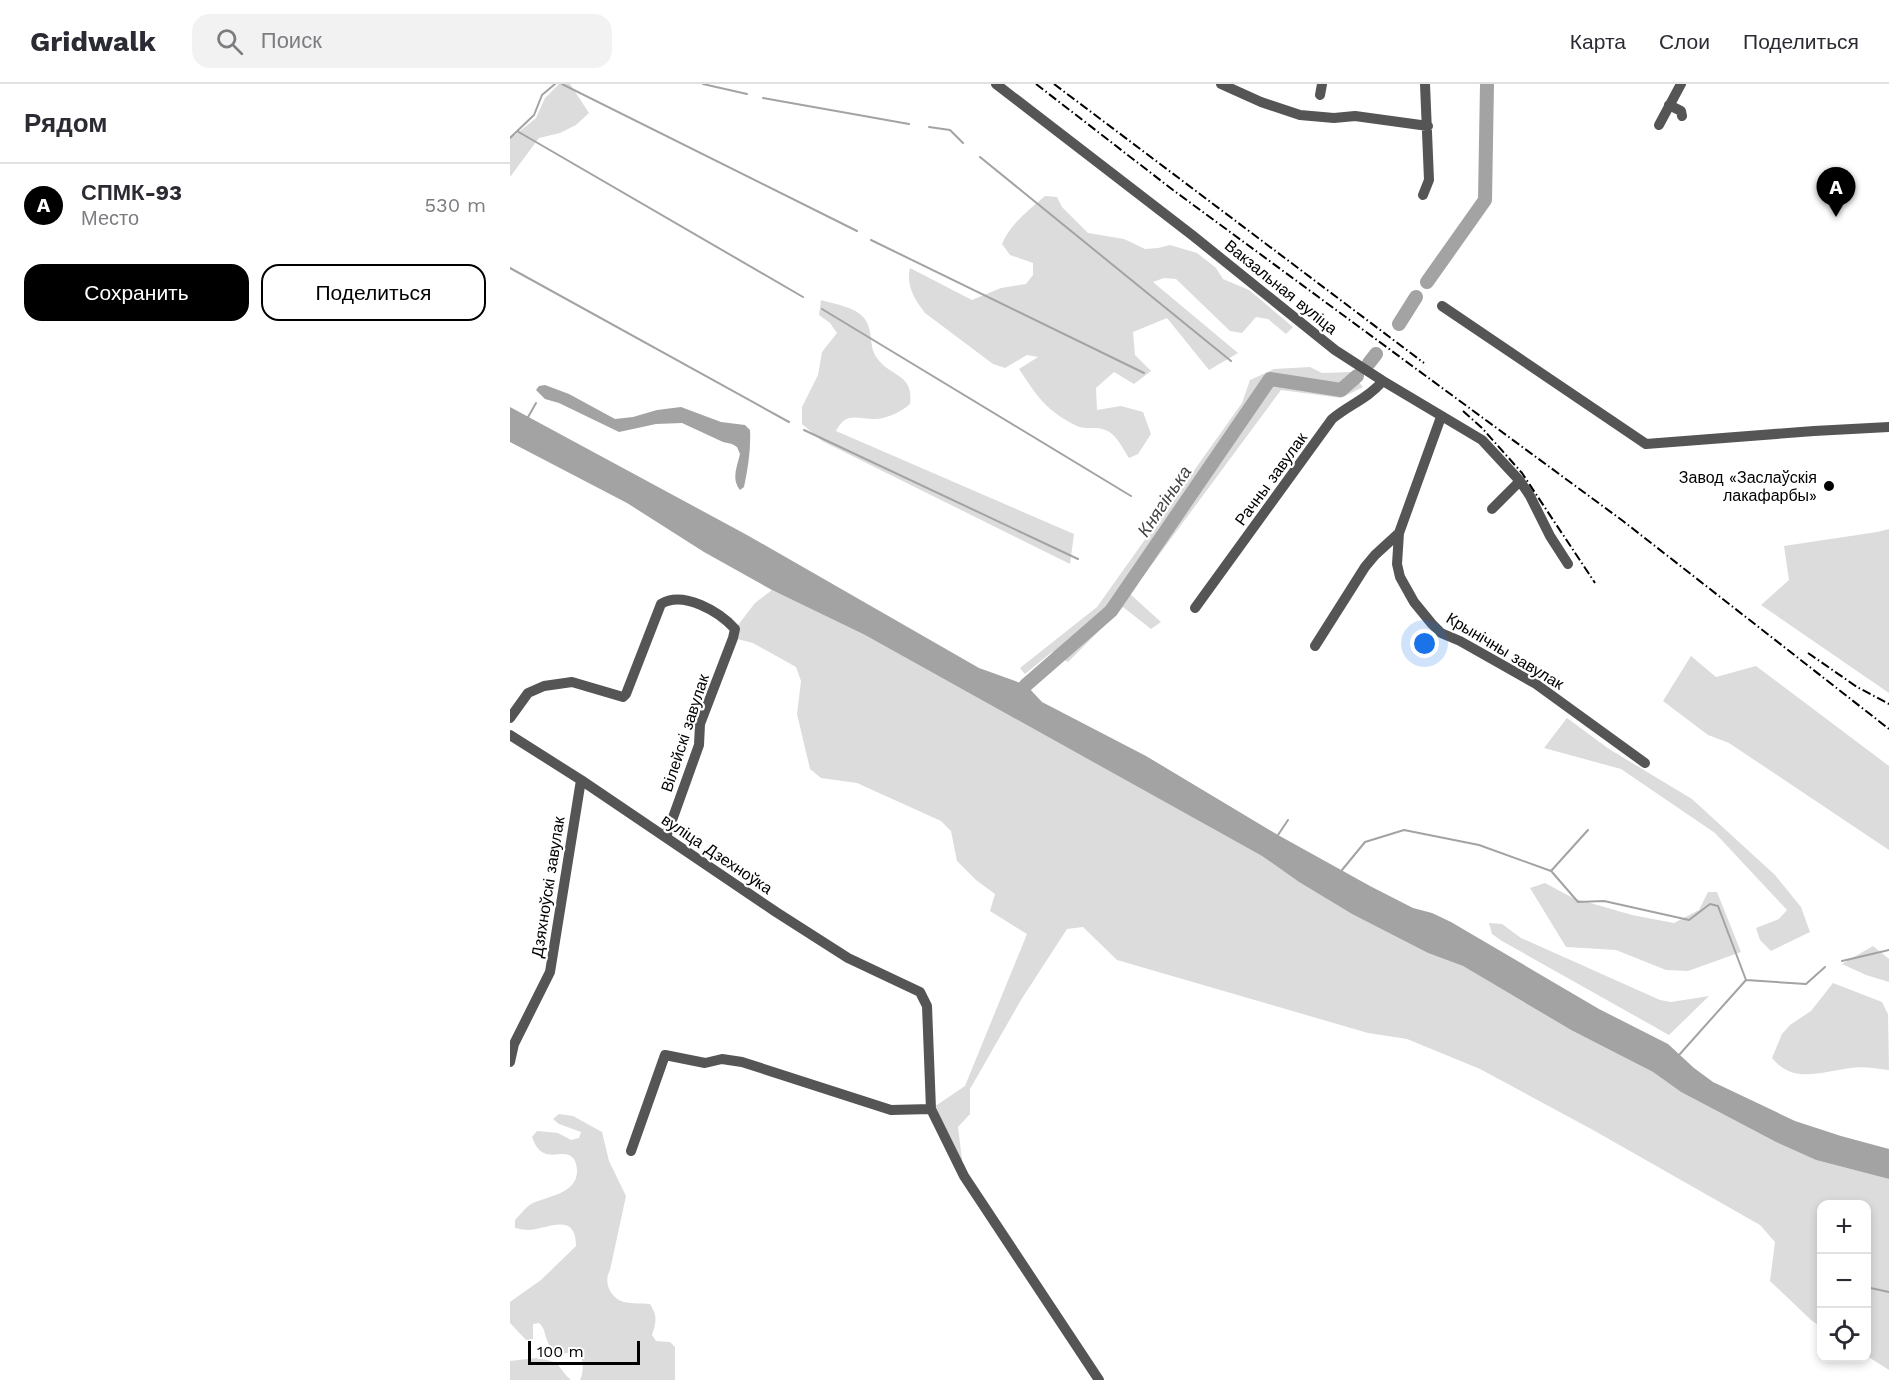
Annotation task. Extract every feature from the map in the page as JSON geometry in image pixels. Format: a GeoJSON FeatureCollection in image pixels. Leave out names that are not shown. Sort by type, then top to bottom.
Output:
{"type":"FeatureCollection","features":[{"type":"Feature","properties":{"kind":"street","name":"Вакзальная вуліца"},"geometry":{"type":"LineString","coordinates":[[996,84],[1192,235],[1335,350],[1482,440],[1520,481],[1568,564]]}},
{"type":"Feature","properties":{"kind":"street"},"geometry":{"type":"LineString","coordinates":[[1221,84],[1261,102],[1300,115],[1335,118],[1355,116],[1428,126]]}},
{"type":"Feature","properties":{"kind":"street"},"geometry":{"type":"LineString","coordinates":[[1423,195],[1429,180],[1425,84]]}},
{"type":"Feature","properties":{"kind":"street"},"geometry":{"type":"LineString","coordinates":[[1659,125],[1681,84]]}},
{"type":"Feature","properties":{"kind":"street"},"geometry":{"type":"LineString","coordinates":[[1669,105],[1681,111],[1682,116]]}},
{"type":"Feature","properties":{"kind":"street"},"geometry":{"type":"LineString","coordinates":[[1442,306],[1646,444],[1814,431],[1889,428]]}},
{"type":"Feature","properties":{"kind":"street","name":"Рачны завулак"},"geometry":{"type":"LineString","coordinates":[[1195,608],[1332,419],[1341,411],[1371,394],[1383,381]]}},
{"type":"Feature","properties":{"kind":"street"},"geometry":{"type":"LineString","coordinates":[[1315,646],[1365,567],[1399,533],[1441,417]]}},
{"type":"Feature","properties":{"kind":"street"},"geometry":{"type":"LineString","coordinates":[[1492,509],[1520,481]]}},
{"type":"Feature","properties":{"kind":"street","name":"Крынічны завулак"},"geometry":{"type":"LineString","coordinates":[[1399,533],[1397,564],[1400,577],[1413,603],[1431,624],[1441,633],[1460,641],[1536,684],[1645,763]]}},
{"type":"Feature","properties":{"kind":"street","name":"Вілейскі завулак"},"geometry":{"type":"LineString","coordinates":[[510,718],[528,693],[544,686],[578,683],[623,697],[661,604],[668,600],[686,601],[709,609],[727,621],[735,629],[733,639],[700,724],[699,746],[666,837]]}},
{"type":"Feature","properties":{"kind":"street","name":"вуліца Дзехноўка"},"geometry":{"type":"LineString","coordinates":[[510,735],[848,958],[920,992],[927,1006],[932,1109]]}},
{"type":"Feature","properties":{"kind":"street","name":"Дзяхноўскі завулак"},"geometry":{"type":"LineString","coordinates":[[510,1062],[514,1044],[550,972],[581,780]]}},
{"type":"Feature","properties":{"kind":"street"},"geometry":{"type":"LineString","coordinates":[[631,1151],[665,1055],[705,1063],[722,1059],[742,1062],[891,1110],[932,1109],[964,1176],[1099,1380]]}},
{"type":"Feature","properties":{"kind":"shaded area"},"geometry":{"type":"Polygon","coordinates":[[[559,84],[570,84],[589,113],[576,125],[560,133],[539,138],[510,177],[510,136],[515,135],[536,118],[545,98],[559,84]]]}},
{"type":"Feature","properties":{"kind":"shaded area"},"geometry":{"type":"Polygon","coordinates":[[[1045,196],[1057,197],[1062,207],[1088,233],[1124,239],[1145,249],[1170,245],[1197,253],[1216,268],[1223,279],[1249,290],[1293,327],[1286,334],[1268,319],[1256,317],[1242,333],[1230,331],[1176,279],[1164,278],[1153,282],[1238,353],[1209,370],[1167,318],[1133,332],[1135,355],[1151,371],[1134,384],[1114,372],[1096,388],[1097,410],[1121,406],[1143,412],[1151,434],[1138,454],[1129,458],[1113,434],[1102,429],[1077,426],[1057,415],[1043,402],[1019,369],[1038,357],[1027,355],[1005,368],[993,364],[925,313],[912,292],[909,280],[910,268],[972,300],[1001,288],[1026,284],[1033,275],[1033,263],[1010,255],[1002,244],[1015,224],[1045,196]]]}},
{"type":"Feature","properties":{"kind":"shaded area"},"geometry":{"type":"Polygon","coordinates":[[[821,300],[850,309],[864,318],[877,358],[905,381],[910,394],[910,404],[898,412],[879,419],[848,418],[836,431],[1074,534],[1070,564],[822,441],[802,424],[802,407],[818,375],[822,352],[837,333],[830,323],[819,315],[821,300]]]}},
{"type":"Feature","properties":{"kind":"shaded area"},"geometry":{"type":"Polygon","coordinates":[[[1310,367],[1322,373],[1350,372],[1363,387],[1341,398],[1281,390],[1130,594],[1161,622],[1151,629],[1123,607],[1068,662],[1052,652],[1025,674],[1020,668],[1097,607],[1242,403],[1250,380],[1274,369],[1310,367]]]}},
{"type":"Feature","properties":{"kind":"shaded area"},"geometry":{"type":"Polygon","coordinates":[[[545,385],[569,394],[615,419],[681,407],[721,422],[745,425],[750,430],[750,437],[744,487],[740,490],[737,486],[736,473],[740,454],[737,447],[732,444],[682,423],[656,424],[619,432],[559,403],[545,399],[536,390],[539,386],[545,385]]]}},
{"type":"Feature","properties":{"kind":"shaded area"},"geometry":{"type":"Polygon","coordinates":[[[510,407],[747,535],[979,668],[1026,685],[1042,702],[1146,756],[1278,835],[1370,886],[1413,908],[1432,913],[1451,922],[1599,1009],[1668,1044],[1713,1082],[1795,1121],[1889,1149],[1889,1179],[1816,1160],[1776,1142],[1681,1092],[1653,1072],[1571,1030],[1463,966],[1428,953],[1352,914],[1299,882],[1262,856],[865,635],[772,590],[704,552],[627,503],[510,442],[510,407]]]}},
{"type":"Feature","properties":{"kind":"shaded area"},"geometry":{"type":"Polygon","coordinates":[[[1889,529],[1889,693],[1761,605],[1789,580],[1784,546],[1889,529]]]}},
{"type":"Feature","properties":{"kind":"shaded area"},"geometry":{"type":"Polygon","coordinates":[[[772,590],[865,635],[1262,856],[1299,882],[1352,914],[1428,953],[1463,966],[1571,1030],[1653,1072],[1681,1092],[1776,1142],[1816,1160],[1889,1179],[1889,1370],[1871,1359],[1871,1200],[1817,1200],[1817,1324],[1770,1281],[1775,1242],[1760,1225],[1593,1130],[1480,1069],[1407,1039],[1368,1033],[1117,960],[1083,927],[1067,929],[1021,1000],[970,1089],[970,1114],[958,1127],[964,1176],[931,1109],[965,1086],[1027,934],[990,911],[995,894],[976,880],[957,861],[951,831],[941,821],[857,783],[821,778],[810,769],[797,714],[801,681],[796,667],[753,643],[733,638],[735,629],[755,603],[772,590]]]}},
{"type":"Feature","properties":{"kind":"shaded area"},"geometry":{"type":"Polygon","coordinates":[[[1691,656],[1716,677],[1756,666],[1889,766],[1889,850],[1729,743],[1708,735],[1663,701],[1691,656]]]}},
{"type":"Feature","properties":{"kind":"shaded area"},"geometry":{"type":"Polygon","coordinates":[[[1567,718],[1609,749],[1692,799],[1775,875],[1801,907],[1810,932],[1771,951],[1760,940],[1756,928],[1779,919],[1787,910],[1715,833],[1621,769],[1544,748],[1567,718]]]}},
{"type":"Feature","properties":{"kind":"shaded area"},"geometry":{"type":"Polygon","coordinates":[[[1545,883],[1573,898],[1632,915],[1674,923],[1699,910],[1708,892],[1717,892],[1741,952],[1688,971],[1666,970],[1616,950],[1566,947],[1530,888],[1545,883]]]}},
{"type":"Feature","properties":{"kind":"shaded area"},"geometry":{"type":"Polygon","coordinates":[[[1489,923],[1502,924],[1521,938],[1660,1000],[1671,1002],[1709,996],[1669,1035],[1502,941],[1492,934],[1489,923]]]}},
{"type":"Feature","properties":{"kind":"shaded area"},"geometry":{"type":"Polygon","coordinates":[[[1873,946],[1889,959],[1889,982],[1842,964],[1873,946]]]}},
{"type":"Feature","properties":{"kind":"shaded area"},"geometry":{"type":"Polygon","coordinates":[[[1833,983],[1882,1002],[1888,1014],[1889,1070],[1856,1067],[1799,1074],[1781,1066],[1772,1058],[1782,1034],[1790,1025],[1811,1011],[1833,983]]]}},
{"type":"Feature","properties":{"kind":"shaded area"},"geometry":{"type":"Polygon","coordinates":[[[559,1114],[573,1116],[602,1132],[609,1161],[626,1196],[607,1280],[609,1289],[615,1297],[627,1303],[650,1304],[655,1320],[652,1335],[656,1341],[670,1342],[675,1347],[675,1380],[580,1380],[583,1368],[579,1349],[570,1353],[560,1353],[549,1345],[539,1323],[533,1324],[533,1339],[526,1340],[510,1323],[510,1302],[541,1280],[576,1246],[575,1235],[566,1225],[560,1224],[530,1230],[515,1228],[515,1220],[531,1204],[560,1193],[572,1185],[576,1179],[577,1168],[573,1158],[564,1154],[552,1155],[542,1152],[532,1137],[537,1131],[558,1133],[571,1140],[579,1138],[581,1132],[559,1124],[553,1119],[559,1114]]]}},
{"type":"Feature","properties":{"kind":"shaded area"},"geometry":{"type":"Polygon","coordinates":[[[536,1358],[555,1362],[571,1380],[510,1380],[510,1361],[536,1358]]]}},
{"type":"Feature","properties":{"kind":"waterway"},"geometry":{"type":"LineString","coordinates":[[510,138],[534,115],[542,95],[555,84]]}},
{"type":"Feature","properties":{"kind":"waterway"},"geometry":{"type":"LineString","coordinates":[[562,84],[857,231]]}},
{"type":"Feature","properties":{"kind":"waterway"},"geometry":{"type":"LineString","coordinates":[[703,84],[747,94]]}},
{"type":"Feature","properties":{"kind":"waterway","name":"Княгінька"},"geometry":{"type":"LineString","coordinates":[[1427,282],[1485,200],[1487,84]]}},
{"type":"Feature","properties":{"kind":"waterway"},"geometry":{"type":"LineString","coordinates":[[763,98],[909,124]]}},
{"type":"Feature","properties":{"kind":"waterway"},"geometry":{"type":"LineString","coordinates":[[929,127],[950,130],[963,143]]}},
{"type":"Feature","properties":{"kind":"waterway"},"geometry":{"type":"LineString","coordinates":[[517,131],[803,297]]}},
{"type":"Feature","properties":{"kind":"waterway"},"geometry":{"type":"LineString","coordinates":[[980,157],[1231,361]]}},
{"type":"Feature","properties":{"kind":"waterway"},"geometry":{"type":"LineString","coordinates":[[871,240],[1144,373]]}},
{"type":"Feature","properties":{"kind":"waterway"},"geometry":{"type":"LineString","coordinates":[[510,268],[789,422]]}},
{"type":"Feature","properties":{"kind":"waterway","name":"Княгінька"},"geometry":{"type":"LineString","coordinates":[[1399,324],[1416,297]]}},
{"type":"Feature","properties":{"kind":"waterway"},"geometry":{"type":"LineString","coordinates":[[822,309],[1131,496]]}},
{"type":"Feature","properties":{"kind":"waterway","name":"Княгінька"},"geometry":{"type":"LineString","coordinates":[[1369,363],[1376,354]]}},
{"type":"Feature","properties":{"kind":"waterway","name":"Княгінька"},"geometry":{"type":"LineString","coordinates":[[1015,699],[1026,685],[1111,611],[1270,379],[1341,390],[1357,376]]}},
{"type":"Feature","properties":{"kind":"waterway"},"geometry":{"type":"LineString","coordinates":[[527,419],[536,403]]}},
{"type":"Feature","properties":{"kind":"waterway"},"geometry":{"type":"LineString","coordinates":[[804,430],[1078,559]]}},
{"type":"Feature","properties":{"kind":"waterway"},"geometry":{"type":"LineString","coordinates":[[1278,835],[1288,820]]}},
{"type":"Feature","properties":{"kind":"waterway"},"geometry":{"type":"LineString","coordinates":[[1342,870],[1365,842],[1404,830],[1479,845],[1551,871],[1588,830]]}},
{"type":"Feature","properties":{"kind":"waterway"},"geometry":{"type":"LineString","coordinates":[[1552,872],[1578,902],[1604,901],[1689,920],[1710,904],[1718,906],[1746,980]]}},
{"type":"Feature","properties":{"kind":"waterway"},"geometry":{"type":"LineString","coordinates":[[1842,961],[1889,950]]}},
{"type":"Feature","properties":{"kind":"waterway"},"geometry":{"type":"LineString","coordinates":[[1679,1055],[1746,980],[1806,984],[1825,967]]}},
{"type":"Feature","properties":{"kind":"waterway"},"geometry":{"type":"LineString","coordinates":[[1871,1288],[1889,1292]]}},
{"type":"Feature","properties":{"kind":"railway"},"geometry":{"type":"LineString","coordinates":[[1036,84],[1173,190],[1623,521],[1889,729]]}},
{"type":"Feature","properties":{"kind":"railway"},"geometry":{"type":"LineString","coordinates":[[1054,84],[1424,363]]}},
{"type":"Feature","properties":{"kind":"railway"},"geometry":{"type":"LineString","coordinates":[[1463,411],[1482,428],[1522,473],[1595,583]]}},
{"type":"Feature","properties":{"kind":"railway"},"geometry":{"type":"LineString","coordinates":[[1808,653],[1857,687],[1889,704]]}},
{"type":"Feature","properties":{"kind":"place","name":"СПМК-93"},"geometry":{"type":"Point","coordinates":[1836,217]}},
{"type":"Feature","properties":{"kind":"place","name":"Завод «Заслаўскія лакафарбы»"},"geometry":{"type":"Point","coordinates":[1829,486]}}]}
